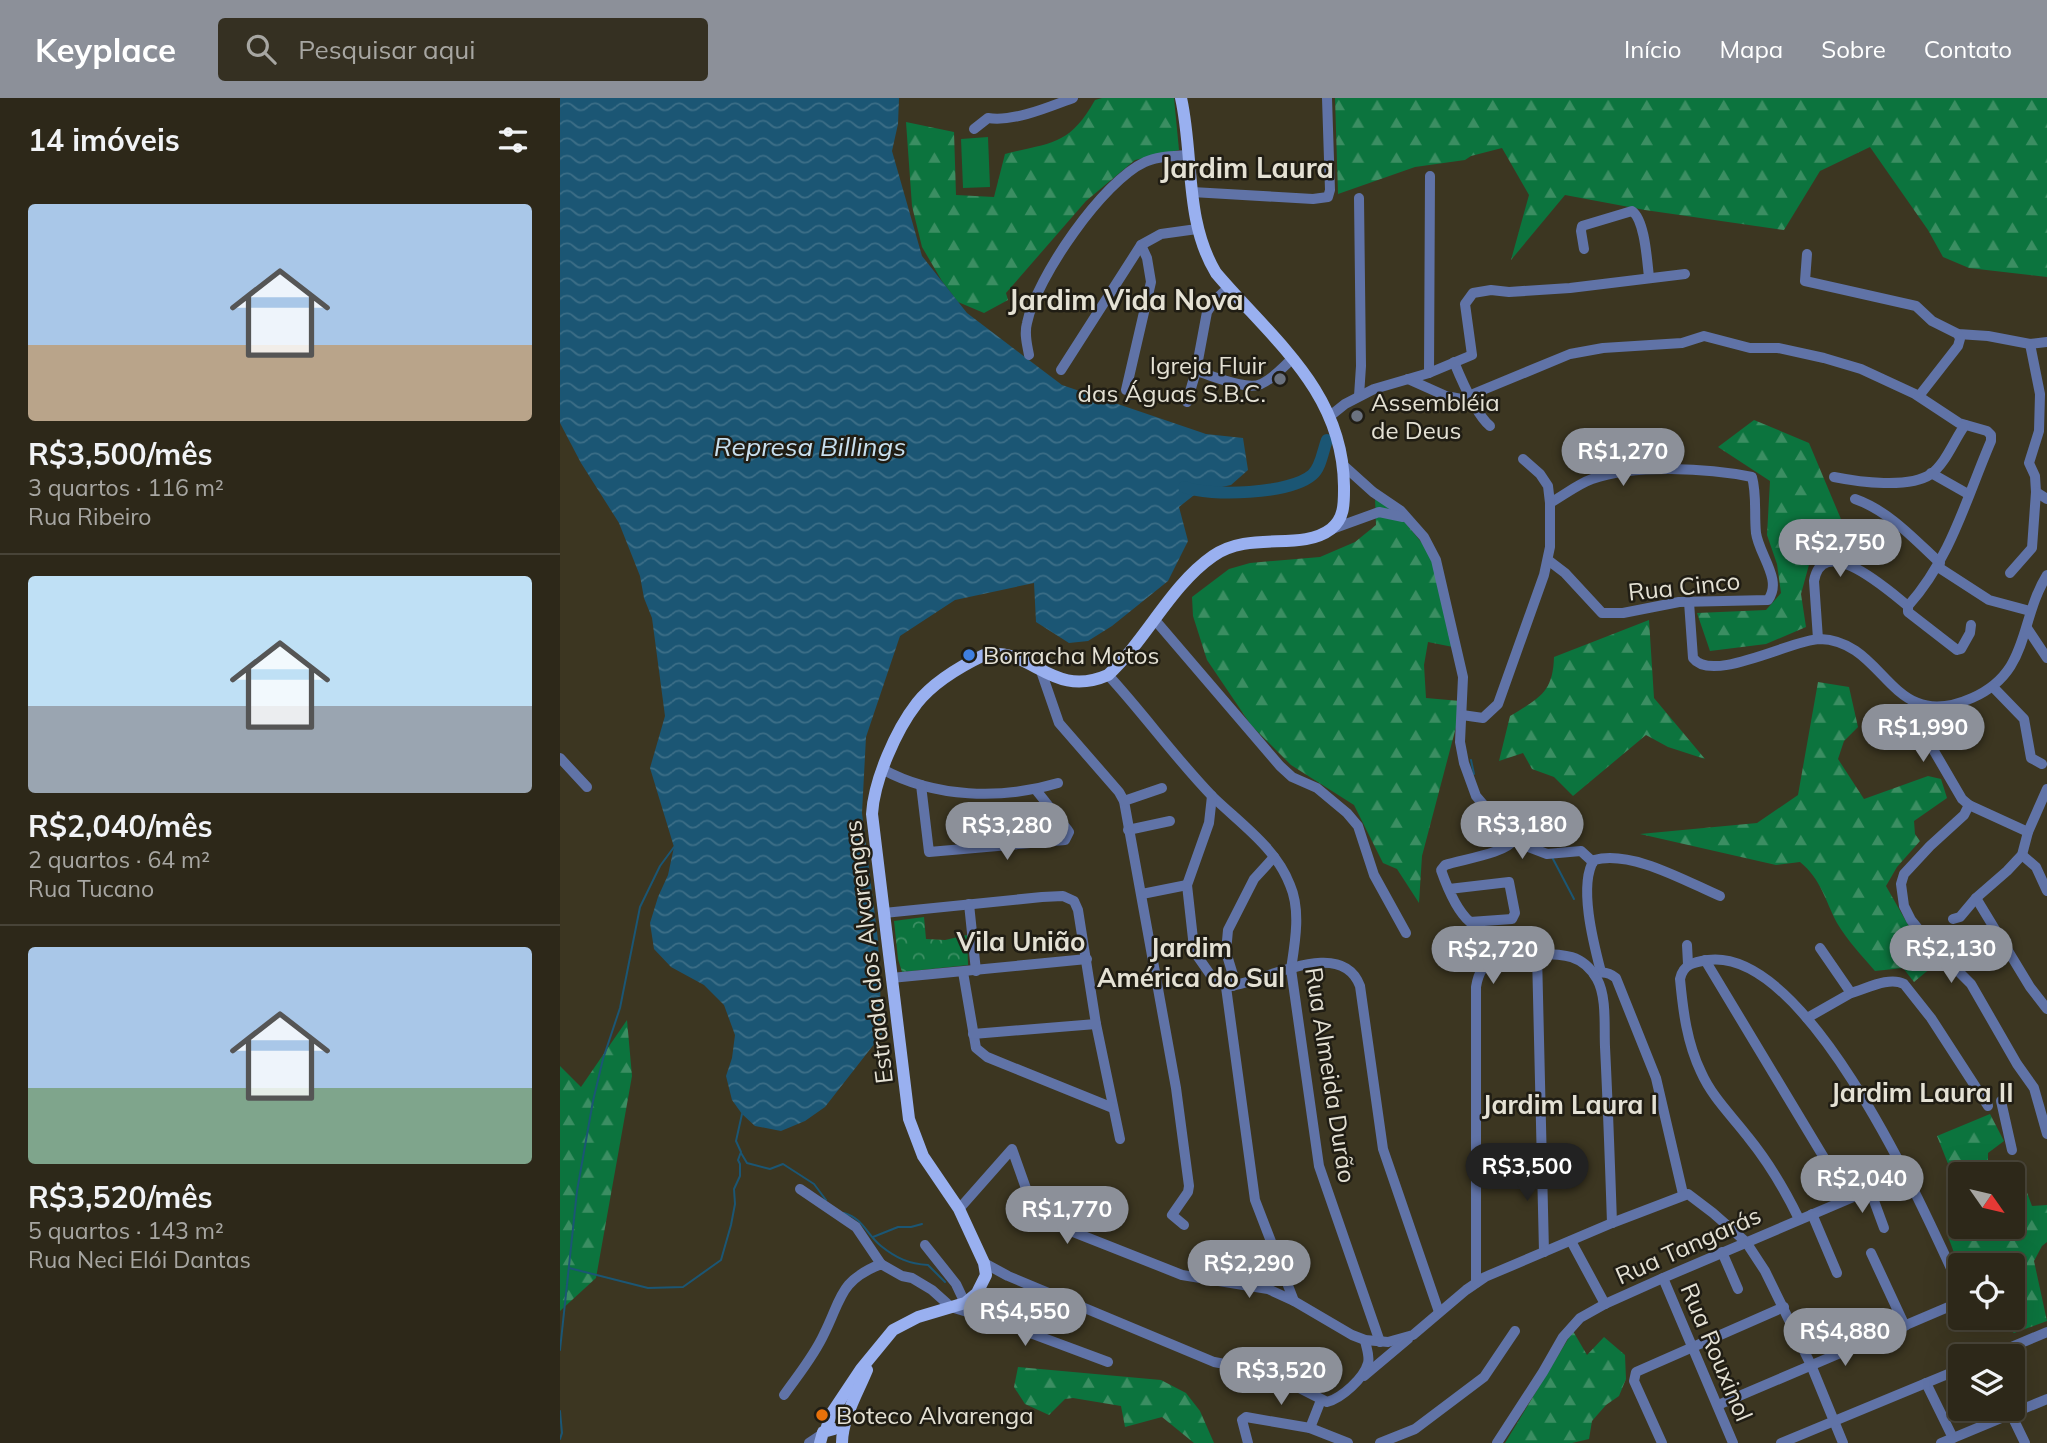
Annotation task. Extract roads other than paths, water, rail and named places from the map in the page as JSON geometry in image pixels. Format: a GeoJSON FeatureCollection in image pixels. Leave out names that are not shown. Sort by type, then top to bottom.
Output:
{"type":"FeatureCollection","features":[{"type":"Feature","properties":{"kind":"main road"},"geometry":{"type":"LineString","coordinates":[[1108,675],[1177,590],[1214,555],[1253,541],[1315,537],[1329,531],[1336,524],[1344,505],[1343,465],[1330,416],[1318,393],[1292,359],[1228,288],[1207,258],[1197,229],[1181,98]]}},
{"type":"Feature","properties":{"kind":"main road","name":"Estrada dos Alvarengas"},"geometry":{"type":"LineString","coordinates":[[984,1263],[959,1209],[923,1156],[911,1128],[872,814],[874,790],[882,769],[917,703],[929,691],[973,660],[984,655],[1003,653],[1075,683],[1095,681],[1108,675]]}},
{"type":"Feature","properties":{"kind":"main road"},"geometry":{"type":"LineString","coordinates":[[823,1436],[831,1415],[860,1369],[893,1330],[905,1322],[965,1303],[983,1284],[986,1275],[984,1263]]}},
{"type":"Feature","properties":{"kind":"main road"},"geometry":{"type":"LineString","coordinates":[[842,1440],[857,1394],[878,1348]]}},
{"type":"Feature","properties":{"kind":"main road"},"geometry":{"type":"LineString","coordinates":[[823,1436],[834,1429],[842,1440]]}},
{"type":"Feature","properties":{"kind":"street"},"geometry":{"type":"LineString","coordinates":[[1192,192],[1313,199],[1328,197],[1327,98]]}},
{"type":"Feature","properties":{"kind":"street"},"geometry":{"type":"LineString","coordinates":[[974,129],[989,118],[999,120],[1055,106],[1068,99]]}},
{"type":"Feature","properties":{"kind":"street"},"geometry":{"type":"LineString","coordinates":[[1028,355],[1026,327],[1032,304],[1080,224],[1137,166],[1151,159],[1187,155]]}},
{"type":"Feature","properties":{"kind":"street"},"geometry":{"type":"LineString","coordinates":[[1429,373],[1430,176]]}},
{"type":"Feature","properties":{"kind":"street"},"geometry":{"type":"LineString","coordinates":[[1359,198],[1359,396]]}},
{"type":"Feature","properties":{"kind":"street"},"geometry":{"type":"LineString","coordinates":[[1584,249],[1581,231],[1583,226],[1632,211],[1638,216],[1642,230],[1649,277]]}},
{"type":"Feature","properties":{"kind":"street"},"geometry":{"type":"LineString","coordinates":[[1061,370],[1142,245],[1161,234],[1197,229]]}},
{"type":"Feature","properties":{"kind":"street"},"geometry":{"type":"LineString","coordinates":[[1126,390],[1152,282],[1142,245]]}},
{"type":"Feature","properties":{"kind":"street"},"geometry":{"type":"LineString","coordinates":[[1807,254],[1805,281],[1916,306],[1932,321],[1958,334],[1988,336],[2030,344],[2047,342]]}},
{"type":"Feature","properties":{"kind":"street"},"geometry":{"type":"LineString","coordinates":[[1330,416],[1359,396],[1387,384],[1429,373],[1472,355],[1465,304],[1473,293],[1570,288],[1685,274]]}},
{"type":"Feature","properties":{"kind":"street"},"geometry":{"type":"LineString","coordinates":[[1187,402],[1207,312],[1214,300],[1228,288]]}},
{"type":"Feature","properties":{"kind":"street"},"geometry":{"type":"LineString","coordinates":[[1919,397],[1958,346],[1958,334]]}},
{"type":"Feature","properties":{"kind":"street"},"geometry":{"type":"LineString","coordinates":[[1408,379],[1454,398],[1469,396],[1570,354],[1603,348],[1682,342],[1704,336],[1750,348],[1778,348],[1824,358],[1895,383],[1965,425],[1987,431],[1991,435],[1952,540],[1939,565],[1908,606],[1908,612],[1957,650],[1961,649],[1970,633],[1971,625]]}},
{"type":"Feature","properties":{"kind":"street"},"geometry":{"type":"LineString","coordinates":[[2010,573],[2032,548],[2036,492],[2035,476],[2029,463],[2039,431],[2040,394],[2030,344]]}},
{"type":"Feature","properties":{"kind":"street"},"geometry":{"type":"LineString","coordinates":[[1196,371],[1239,384],[1256,386],[1267,381],[1292,359]]}},
{"type":"Feature","properties":{"kind":"street"},"geometry":{"type":"LineString","coordinates":[[1454,362],[1469,396],[1490,426]]}},
{"type":"Feature","properties":{"kind":"street"},"geometry":{"type":"LineString","coordinates":[[1834,477],[1870,484],[1895,483],[1931,473],[1965,425]]}},
{"type":"Feature","properties":{"kind":"street"},"geometry":{"type":"LineString","coordinates":[[1462,715],[1483,718],[1498,704],[1548,560],[1548,486],[1523,460]]}},
{"type":"Feature","properties":{"kind":"street"},"geometry":{"type":"LineString","coordinates":[[1343,465],[1409,519],[1424,537],[1436,560],[1461,667],[1461,751],[1474,792],[1494,817],[1515,833],[1511,845],[1445,865],[1442,873],[1449,889],[1470,922],[1512,919],[1514,915],[1509,882],[1449,889]]}},
{"type":"Feature","properties":{"kind":"street","name":"Rua Cinco"},"geometry":{"type":"LineString","coordinates":[[1548,560],[1602,613],[1623,613],[1689,602],[1768,600],[1773,593],[1774,584],[1758,542],[1752,477],[1643,469],[1589,480],[1550,503]]}},
{"type":"Feature","properties":{"kind":"street"},"geometry":{"type":"LineString","coordinates":[[1931,473],[1968,494]]}},
{"type":"Feature","properties":{"kind":"street"},"geometry":{"type":"LineString","coordinates":[[2036,492],[2047,499]]}},
{"type":"Feature","properties":{"kind":"street"},"geometry":{"type":"LineString","coordinates":[[1855,499],[1870,505],[1894,521],[1939,565],[1989,600],[2030,611]]}},
{"type":"Feature","properties":{"kind":"street"},"geometry":{"type":"LineString","coordinates":[[1329,531],[1379,512],[1409,519]]}},
{"type":"Feature","properties":{"kind":"street"},"geometry":{"type":"LineString","coordinates":[[1818,639],[1814,581],[1816,573],[1825,562],[1833,559],[1851,566],[1908,606]]}},
{"type":"Feature","properties":{"kind":"street"},"geometry":{"type":"LineString","coordinates":[[1689,602],[1693,658],[1700,664],[1711,667],[1729,664],[1818,639],[1839,642],[1850,646],[1914,703],[1926,707],[1941,707],[1971,699],[1993,687],[2008,671],[2018,655],[2032,601],[2047,575]]}},
{"type":"Feature","properties":{"kind":"street"},"geometry":{"type":"LineString","coordinates":[[1155,620],[1280,766],[1292,777],[1317,788],[1348,813],[1358,827],[1374,875],[1406,933]]}},
{"type":"Feature","properties":{"kind":"street"},"geometry":{"type":"LineString","coordinates":[[2027,628],[2047,657]]}},
{"type":"Feature","properties":{"kind":"street"},"geometry":{"type":"LineString","coordinates":[[1041,671],[1059,723],[1124,801],[1177,1088],[1189,1186],[1188,1192],[1172,1215],[1184,1225]]}},
{"type":"Feature","properties":{"kind":"street","name":"Rua Almeida Durão"},"geometry":{"type":"LineString","coordinates":[[1108,675],[1212,796],[1284,870],[1294,897],[1296,939],[1291,970],[1319,1166],[1380,1342]]}},
{"type":"Feature","properties":{"kind":"street"},"geometry":{"type":"LineString","coordinates":[[1993,687],[2024,719],[2029,754],[2042,764]]}},
{"type":"Feature","properties":{"kind":"street"},"geometry":{"type":"LineString","coordinates":[[1914,703],[1927,739],[1957,792],[1969,805],[2028,832]]}},
{"type":"Feature","properties":{"kind":"street"},"geometry":{"type":"LineString","coordinates":[[560,758],[587,787]]}},
{"type":"Feature","properties":{"kind":"street"},"geometry":{"type":"LineString","coordinates":[[882,769],[902,780],[921,785],[985,795],[1036,790],[1058,783]]}},
{"type":"Feature","properties":{"kind":"street"},"geometry":{"type":"LineString","coordinates":[[921,785],[929,852],[1058,841],[1067,836],[1067,829],[1036,790]]}},
{"type":"Feature","properties":{"kind":"street"},"geometry":{"type":"LineString","coordinates":[[1124,801],[1162,788]]}},
{"type":"Feature","properties":{"kind":"street"},"geometry":{"type":"LineString","coordinates":[[1953,919],[1960,917],[1976,898],[2022,855],[2028,832],[2047,789]]}},
{"type":"Feature","properties":{"kind":"street"},"geometry":{"type":"LineString","coordinates":[[1212,796],[1209,823],[1186,885],[1198,957],[1212,976],[1229,986],[1315,963],[1334,963],[1349,969],[1357,980],[1383,1149],[1438,1312]]}},
{"type":"Feature","properties":{"kind":"street"},"geometry":{"type":"LineString","coordinates":[[1969,805],[1964,816],[1930,846],[1902,878],[1904,906],[1928,941],[1971,984],[2017,1064],[2034,1088],[2047,1134]]}},
{"type":"Feature","properties":{"kind":"street"},"geometry":{"type":"LineString","coordinates":[[1128,830],[1170,821]]}},
{"type":"Feature","properties":{"kind":"street"},"geometry":{"type":"LineString","coordinates":[[1515,839],[1526,846],[1551,853],[1581,851],[1593,861],[1612,858],[1650,867],[1720,896]]}},
{"type":"Feature","properties":{"kind":"street"},"geometry":{"type":"LineString","coordinates":[[2022,855],[2036,867],[2047,891]]}},
{"type":"Feature","properties":{"kind":"street"},"geometry":{"type":"LineString","coordinates":[[1274,857],[1254,879],[1228,930],[1226,952],[1233,975],[1229,986],[1237,1084],[1255,1200],[1294,1301]]}},
{"type":"Feature","properties":{"kind":"street"},"geometry":{"type":"LineString","coordinates":[[1593,861],[1589,873],[1588,897],[1602,997],[1612,1223]]}},
{"type":"Feature","properties":{"kind":"street"},"geometry":{"type":"LineString","coordinates":[[1142,894],[1186,885]]}},
{"type":"Feature","properties":{"kind":"street"},"geometry":{"type":"LineString","coordinates":[[884,913],[1042,897],[1069,897],[1074,901],[1078,910],[1096,1024],[1120,1139]]}},
{"type":"Feature","properties":{"kind":"street"},"geometry":{"type":"LineString","coordinates":[[1976,898],[2029,987],[2047,1009]]}},
{"type":"Feature","properties":{"kind":"street"},"geometry":{"type":"LineString","coordinates":[[969,904],[976,971]]}},
{"type":"Feature","properties":{"kind":"street"},"geometry":{"type":"LineString","coordinates":[[1687,945],[1688,964]]}},
{"type":"Feature","properties":{"kind":"street"},"geometry":{"type":"LineString","coordinates":[[1820,948],[1851,993]]}},
{"type":"Feature","properties":{"kind":"street"},"geometry":{"type":"LineString","coordinates":[[1537,954],[1544,1252]]}},
{"type":"Feature","properties":{"kind":"street"},"geometry":{"type":"LineString","coordinates":[[1476,1283],[1478,979],[1488,963],[1497,956],[1558,954],[1576,957],[1597,973],[1616,978],[1651,1064],[1683,1194]]}},
{"type":"Feature","properties":{"kind":"street"},"geometry":{"type":"LineString","coordinates":[[891,978],[1087,959]]}},
{"type":"Feature","properties":{"kind":"street"},"geometry":{"type":"LineString","coordinates":[[1709,960],[1829,1166]]}},
{"type":"Feature","properties":{"kind":"street"},"geometry":{"type":"LineString","coordinates":[[1799,1219],[1782,1185],[1719,1101],[1696,1062],[1687,1030],[1680,979],[1688,964],[1709,960],[1736,964],[1773,985],[1819,1031],[1887,1137],[1948,1263]]}},
{"type":"Feature","properties":{"kind":"street"},"geometry":{"type":"LineString","coordinates":[[963,972],[976,1048],[987,1057],[1113,1108]]}},
{"type":"Feature","properties":{"kind":"street"},"geometry":{"type":"LineString","coordinates":[[1807,1018],[1851,993],[1898,981],[1918,1000],[1931,1018],[1988,1106]]}},
{"type":"Feature","properties":{"kind":"street"},"geometry":{"type":"LineString","coordinates":[[973,1034],[1096,1024]]}},
{"type":"Feature","properties":{"kind":"street"},"geometry":{"type":"LineString","coordinates":[[2001,1101],[2012,1150]]}},
{"type":"Feature","properties":{"kind":"street"},"geometry":{"type":"LineString","coordinates":[[959,1209],[1012,1149],[1034,1210],[1048,1222],[1182,1275],[1268,1289],[1365,1340],[1401,1340],[1413,1335]]}},
{"type":"Feature","properties":{"kind":"street","name":"Rua Tangarás"},"geometry":{"type":"LineString","coordinates":[[1497,1443],[1568,1329],[1580,1318],[1605,1304],[1722,1252],[1905,1175]]}},
{"type":"Feature","properties":{"kind":"street"},"geometry":{"type":"LineString","coordinates":[[800,1189],[856,1227],[881,1264],[932,1290],[951,1307],[1006,1324],[1108,1362]]}},
{"type":"Feature","properties":{"kind":"street"},"geometry":{"type":"LineString","coordinates":[[1870,1190],[1884,1228]]}},
{"type":"Feature","properties":{"kind":"street"},"geometry":{"type":"LineString","coordinates":[[984,1263],[1019,1281],[1214,1362],[1268,1372],[1324,1401],[1337,1398],[1438,1312],[1485,1277],[1683,1194],[1696,1199],[1746,1242],[1765,1271],[1811,1365],[1843,1443]]}},
{"type":"Feature","properties":{"kind":"street"},"geometry":{"type":"LineString","coordinates":[[1812,1214],[1837,1273]]}},
{"type":"Feature","properties":{"kind":"street"},"geometry":{"type":"LineString","coordinates":[[1571,1241],[1605,1304]]}},
{"type":"Feature","properties":{"kind":"street"},"geometry":{"type":"LineString","coordinates":[[925,1245],[956,1284],[965,1303]]}},
{"type":"Feature","properties":{"kind":"street"},"geometry":{"type":"LineString","coordinates":[[1722,1252],[1738,1289]]}},
{"type":"Feature","properties":{"kind":"street"},"geometry":{"type":"LineString","coordinates":[[1871,1253],[1905,1326]]}},
{"type":"Feature","properties":{"kind":"street"},"geometry":{"type":"LineString","coordinates":[[784,1395],[824,1334],[842,1292],[859,1276],[881,1264]]}},
{"type":"Feature","properties":{"kind":"street","name":"Rua Rouxinol"},"geometry":{"type":"LineString","coordinates":[[1663,1278],[1733,1443]]}},
{"type":"Feature","properties":{"kind":"street"},"geometry":{"type":"LineString","coordinates":[[1662,1443],[1634,1381],[1636,1372],[1784,1307]]}},
{"type":"Feature","properties":{"kind":"street"},"geometry":{"type":"LineString","coordinates":[[1718,1405],[1948,1307]]}},
{"type":"Feature","properties":{"kind":"street"},"geometry":{"type":"LineString","coordinates":[[1380,1443],[1415,1429],[1484,1377],[1515,1331]]}},
{"type":"Feature","properties":{"kind":"street"},"geometry":{"type":"LineString","coordinates":[[2018,1344],[2047,1332]]}},
{"type":"Feature","properties":{"kind":"street"},"geometry":{"type":"LineString","coordinates":[[1356,1382],[1369,1361],[1365,1340]]}},
{"type":"Feature","properties":{"kind":"street"},"geometry":{"type":"LineString","coordinates":[[1782,1443],[1948,1374]]}},
{"type":"Feature","properties":{"kind":"street"},"geometry":{"type":"LineString","coordinates":[[1926,1383],[1953,1438]]}},
{"type":"Feature","properties":{"kind":"street"},"geometry":{"type":"LineString","coordinates":[[2025,1408],[2047,1399]]}},
{"type":"Feature","properties":{"kind":"street"},"geometry":{"type":"LineString","coordinates":[[1310,1428],[1324,1401]]}},
{"type":"Feature","properties":{"kind":"street"},"geometry":{"type":"LineString","coordinates":[[1248,1443],[1242,1420],[1246,1417],[1310,1428],[1348,1443]]}},
{"type":"Feature","properties":{"kind":"street"},"geometry":{"type":"LineString","coordinates":[[1941,1443],[1994,1421]]}},
{"type":"Feature","properties":{"kind":"street"},"geometry":{"type":"LineString","coordinates":[[2014,1421],[2025,1443]]}},
{"type":"Feature","properties":{"kind":"street"},"geometry":{"type":"LineString","coordinates":[[809,1443],[823,1436]]}},
{"type":"Feature","properties":{"kind":"water","name":"Represa Billings"},"geometry":{"type":"Polygon","coordinates":[[[560,98],[899,98],[898,124],[892,151],[922,256],[967,313],[1062,385],[1206,434],[1243,438],[1248,470],[1231,485],[1198,492],[1179,507],[1188,541],[1168,581],[1112,626],[1088,641],[1069,643],[1036,622],[1034,583],[955,600],[900,636],[866,737],[862,813],[878,940],[882,1034],[825,1107],[805,1121],[781,1131],[755,1126],[732,1100],[726,1076],[735,1035],[724,1005],[704,985],[671,967],[654,949],[650,923],[668,875],[674,847],[650,768],[665,716],[652,618],[644,598],[640,576],[619,523],[581,463],[560,423],[560,98]]]}},
{"type":"Feature","properties":{"kind":"waterway"},"geometry":{"type":"LineString","coordinates":[[1184,487],[1230,493],[1286,486],[1315,472],[1327,440]]}},
{"type":"Feature","properties":{"kind":"waterway"},"geometry":{"type":"LineString","coordinates":[[1471,760],[1474,774]]}},
{"type":"Feature","properties":{"kind":"waterway"},"geometry":{"type":"LineString","coordinates":[[1488,802],[1504,818]]}},
{"type":"Feature","properties":{"kind":"waterway"},"geometry":{"type":"LineString","coordinates":[[1511,824],[1519,825],[1532,833],[1531,843]]}},
{"type":"Feature","properties":{"kind":"waterway"},"geometry":{"type":"LineString","coordinates":[[560,1350],[577,1191],[593,1101],[603,1059],[620,1008],[640,907],[660,866],[674,847]]}},
{"type":"Feature","properties":{"kind":"waterway"},"geometry":{"type":"LineString","coordinates":[[1552,857],[1574,899]]}},
{"type":"Feature","properties":{"kind":"waterway"},"geometry":{"type":"LineString","coordinates":[[569,1268],[648,1288],[683,1287],[721,1260],[735,1204],[734,1189],[740,1176],[738,1160],[741,1152],[736,1141],[742,1114]]}},
{"type":"Feature","properties":{"kind":"waterway"},"geometry":{"type":"LineString","coordinates":[[741,1153],[747,1163],[770,1169],[783,1164],[814,1184],[826,1200]]}},
{"type":"Feature","properties":{"kind":"waterway"},"geometry":{"type":"LineString","coordinates":[[844,1213],[861,1223],[876,1241],[897,1257],[928,1265],[945,1282]]}},
{"type":"Feature","properties":{"kind":"waterway"},"geometry":{"type":"LineString","coordinates":[[873,1237],[898,1227],[922,1224]]}},
{"type":"Feature","properties":{"kind":"waterway"},"geometry":{"type":"LineString","coordinates":[[560,1411],[560,1439]]}},
{"type":"Feature","properties":{"kind":"place","name":"Igreja Fluir das Águas S.B.C."},"geometry":{"type":"Point","coordinates":[1280,379]}},
{"type":"Feature","properties":{"kind":"place","name":"Assembléia de Deus"},"geometry":{"type":"Point","coordinates":[1357,416]}},
{"type":"Feature","properties":{"kind":"place","name":"Borracha Motos"},"geometry":{"type":"Point","coordinates":[969,655]}},
{"type":"Feature","properties":{"kind":"place","name":"Boteco Alvarenga"},"geometry":{"type":"Point","coordinates":[822,1415]}},
{"type":"Feature","properties":{"kind":"district","name":"Jardim Laura"},"geometry":{"type":"Point","coordinates":[1247,167]}},
{"type":"Feature","properties":{"kind":"district","name":"Jardim Vida Nova"},"geometry":{"type":"Point","coordinates":[1126,299]}},
{"type":"Feature","properties":{"kind":"district","name":"Vila União"},"geometry":{"type":"Point","coordinates":[1021,941]}},
{"type":"Feature","properties":{"kind":"district","name":"Jardim América do Sul"},"geometry":{"type":"Point","coordinates":[1191,962]}},
{"type":"Feature","properties":{"kind":"district","name":"Jardim Laura II"},"geometry":{"type":"Point","coordinates":[1922,1092]}},
{"type":"Feature","properties":{"kind":"district","name":"Jardim Laura I"},"geometry":{"type":"Point","coordinates":[1570,1104]}}]}
